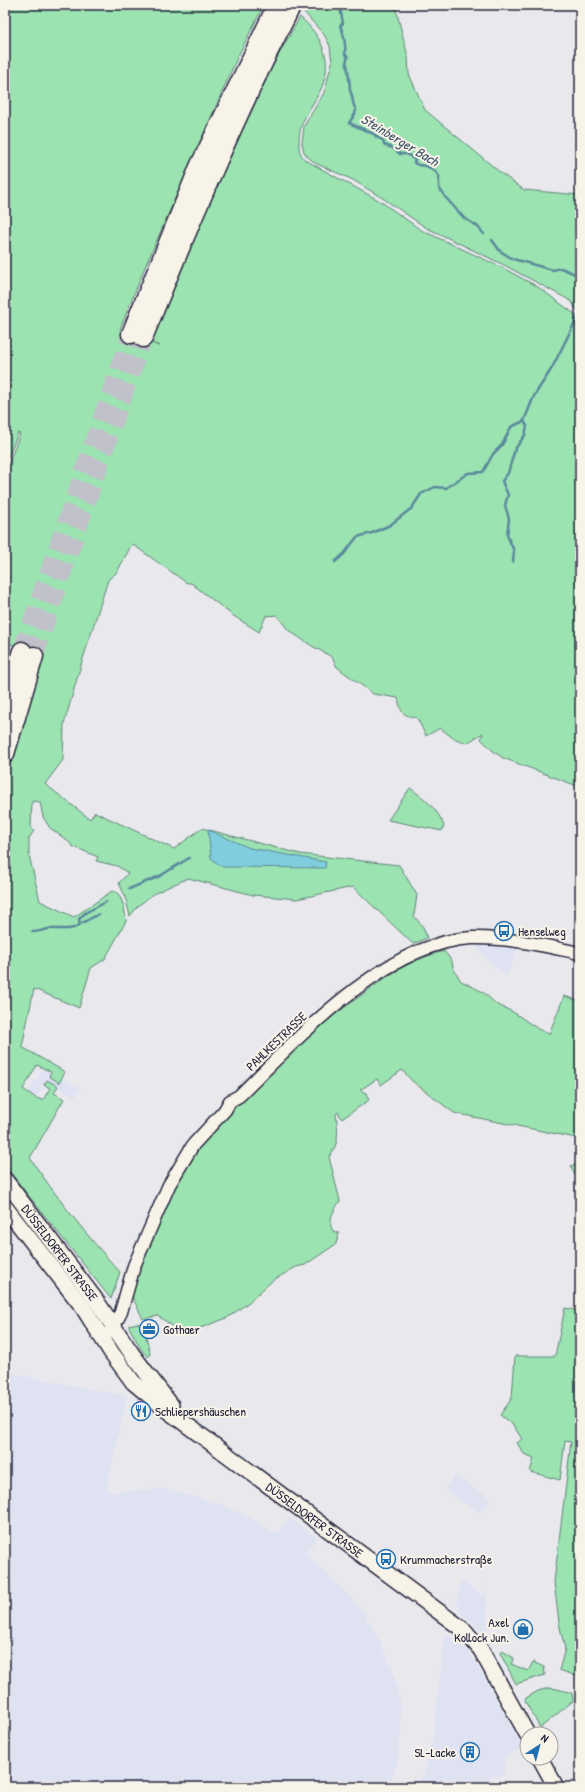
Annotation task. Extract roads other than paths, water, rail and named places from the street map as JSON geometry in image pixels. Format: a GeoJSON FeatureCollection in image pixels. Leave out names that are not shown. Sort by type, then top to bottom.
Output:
{"type":"FeatureCollection","features":[{"type":"Feature","properties":{"kind":"highway"},"geometry":{"type":"LineString","coordinates":[[261,51],[277,5]]}},
{"type":"Feature","properties":{"kind":"highway"},"geometry":{"type":"LineString","coordinates":[[137,336],[200,167],[261,51],[292,5]]}},
{"type":"Feature","properties":{"kind":"highway"},"geometry":{"type":"LineString","coordinates":[[5,705],[28,653],[5,754]]}},
{"type":"Feature","properties":{"kind":"main road","name":"DÜSSELDORFER STRASSE"},"geometry":{"type":"LineString","coordinates":[[5,1180],[95,1299],[160,1393],[184,1421]]}},
{"type":"Feature","properties":{"kind":"main road","name":"DÜSSELDORFER STRASSE"},"geometry":{"type":"LineString","coordinates":[[5,1207],[82,1306],[111,1352],[133,1382],[152,1398],[465,1631],[481,1650],[523,1726]]}},
{"type":"Feature","properties":{"kind":"main road"},"geometry":{"type":"LineString","coordinates":[[544,1766],[556,1787]]}},
{"type":"Feature","properties":{"kind":"street","name":"PAHLKESTRASSE"},"geometry":{"type":"LineString","coordinates":[[114,1326],[121,1312],[134,1266],[147,1233],[169,1185],[193,1144],[225,1110],[230,1101],[239,1096],[310,1026],[375,976],[431,947],[466,939],[487,938],[526,942],[580,953]]}},
{"type":"Feature","properties":{"kind":"street"},"geometry":{"type":"LineString","coordinates":[[103,1338],[114,1326]]}},
{"type":"Feature","properties":{"kind":"water"},"geometry":{"type":"Polygon","coordinates":[[[208,830],[250,848],[326,862],[325,868],[224,867],[219,865],[211,858],[208,830]]]}},
{"type":"Feature","properties":{"kind":"waterway","name":"Steinberger Bach"},"geometry":{"type":"LineString","coordinates":[[337,5],[340,8],[343,23],[340,26],[343,32],[345,54],[348,57],[346,62],[350,91],[354,107],[356,109],[355,114],[349,123],[376,135],[376,137],[383,140],[384,145],[393,148],[400,154],[407,154],[415,160],[414,163],[434,170],[439,176],[439,188],[446,198],[464,218],[477,226],[484,234]]}},
{"type":"Feature","properties":{"kind":"waterway","name":"Steinberger Bach"},"geometry":{"type":"LineString","coordinates":[[492,240],[500,251],[513,259],[553,270],[561,268],[580,276]]}},
{"type":"Feature","properties":{"kind":"waterway"},"geometry":{"type":"LineString","coordinates":[[335,562],[344,554],[357,537],[372,533],[390,525],[412,508],[421,494],[435,487],[446,488],[468,473],[483,472],[493,454],[502,445],[511,427],[524,421],[534,396],[552,368],[577,318]]}},
{"type":"Feature","properties":{"kind":"waterway"},"geometry":{"type":"LineString","coordinates":[[513,562],[514,551],[507,535],[509,519],[505,505],[508,495],[502,481],[508,473],[515,449],[525,435],[527,426],[524,421]]}},
{"type":"Feature","properties":{"kind":"waterway"},"geometry":{"type":"LineString","coordinates":[[129,889],[160,876],[189,858]]}},
{"type":"Feature","properties":{"kind":"waterway"},"geometry":{"type":"LineString","coordinates":[[32,932],[48,929],[73,928],[80,924],[79,919],[85,913],[106,902]]}},
{"type":"Feature","properties":{"kind":"waterway"},"geometry":{"type":"LineString","coordinates":[[80,924],[99,914]]}},
{"type":"Feature","properties":{"kind":"tunnel"},"geometry":{"type":"LineString","coordinates":[[22,651],[131,334]]}},
{"type":"Feature","properties":{"kind":"tunnel"},"geometry":{"type":"LineString","coordinates":[[34,656],[143,338]]}},
{"type":"Feature","properties":{"kind":"place","name":"Henselweg"},"geometry":{"type":"Point","coordinates":[504,931]}},
{"type":"Feature","properties":{"kind":"place","name":"Gothaer"},"geometry":{"type":"Point","coordinates":[149,1329]}},
{"type":"Feature","properties":{"kind":"place","name":"Schliepershäuschen"},"geometry":{"type":"Point","coordinates":[141,1411]}},
{"type":"Feature","properties":{"kind":"place","name":"Krummacherstraße"},"geometry":{"type":"Point","coordinates":[386,1559]}},
{"type":"Feature","properties":{"kind":"place","name":"Axel Kollock Jun."},"geometry":{"type":"Point","coordinates":[523,1629]}},
{"type":"Feature","properties":{"kind":"place","name":"SL-Lacke"},"geometry":{"type":"Point","coordinates":[470,1752]}}]}
